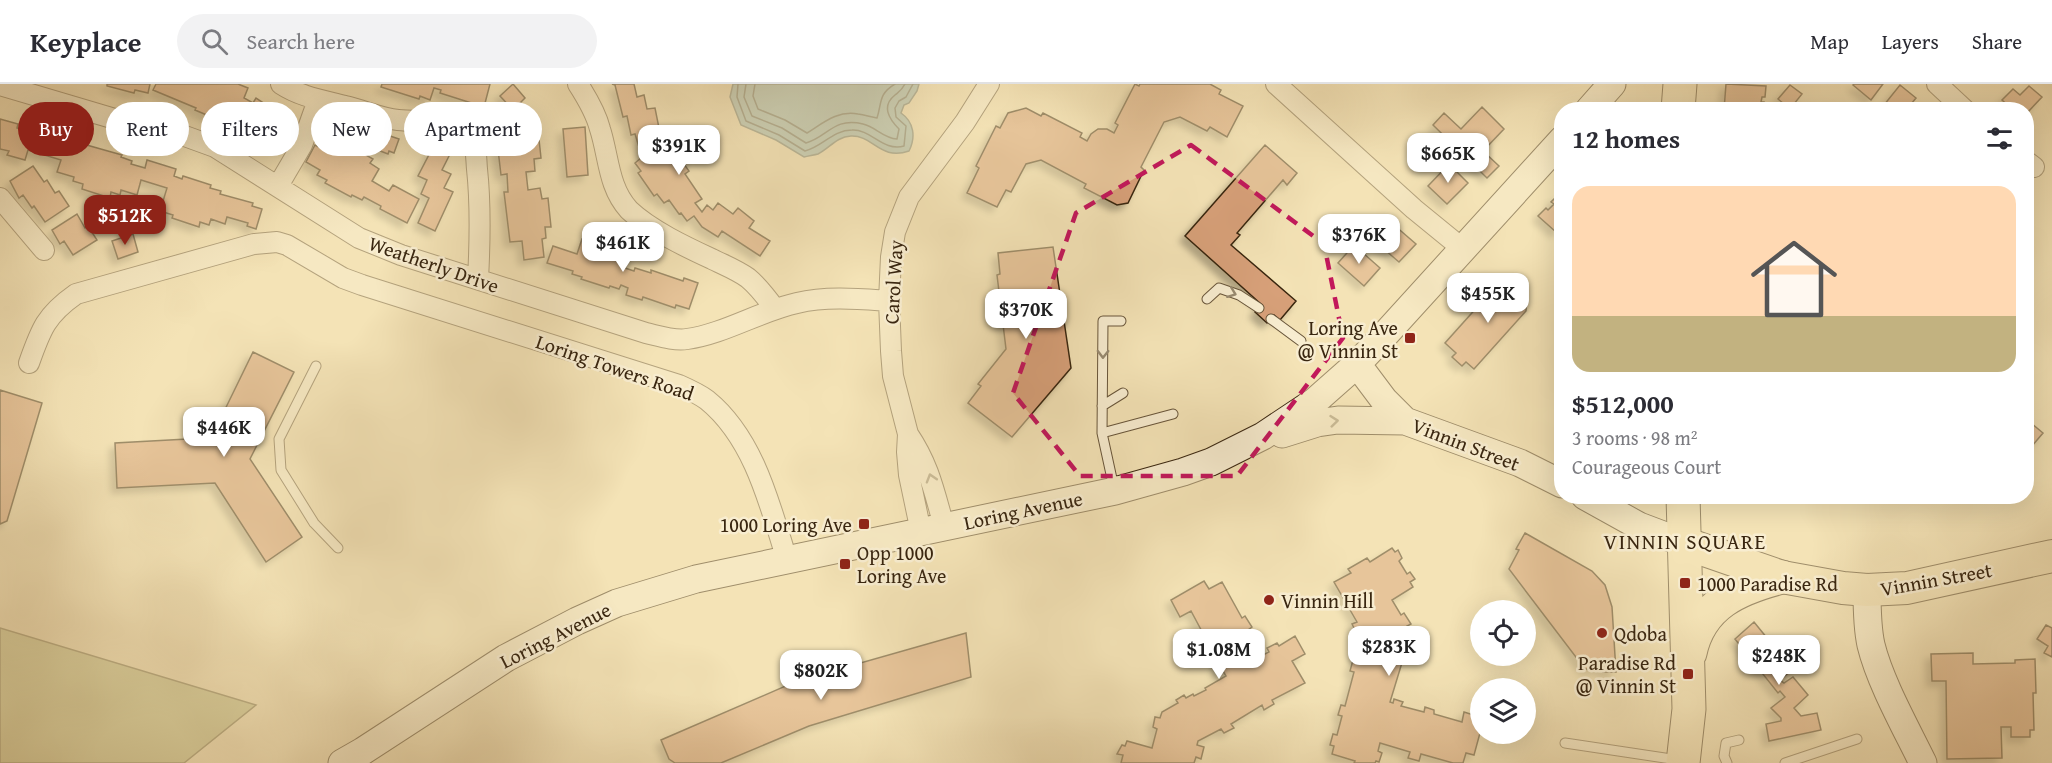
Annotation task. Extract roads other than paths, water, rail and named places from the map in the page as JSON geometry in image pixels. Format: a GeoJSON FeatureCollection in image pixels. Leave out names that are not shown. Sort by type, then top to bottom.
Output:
{"type":"FeatureCollection","features":[{"type":"Feature","properties":{"kind":"highway"},"geometry":{"type":"LineString","coordinates":[[1679,102],[1680,84]]}},
{"type":"Feature","properties":{"kind":"highway"},"geometry":{"type":"LineString","coordinates":[[1683,504],[1689,710],[1683,762]]}},
{"type":"Feature","properties":{"kind":"highway"},"geometry":{"type":"LineString","coordinates":[[1688,666],[1697,630],[1712,610],[1739,591],[1782,577]]}},
{"type":"Feature","properties":{"kind":"main road"},"geometry":{"type":"LineString","coordinates":[[1596,102],[1612,84]]}},
{"type":"Feature","properties":{"kind":"main road","name":"Loring Avenue"},"geometry":{"type":"LineString","coordinates":[[352,757],[506,658],[597,612],[639,596],[696,579],[1115,491],[1183,472],[1238,449],[1314,402],[1357,364],[1554,149]]}},
{"type":"Feature","properties":{"kind":"main road","name":"Vinnin Street"},"geometry":{"type":"LineString","coordinates":[[1357,364],[1384,400],[1405,421],[1513,460],[1554,480]]}},
{"type":"Feature","properties":{"kind":"main road"},"geometry":{"type":"LineString","coordinates":[[1238,449],[1317,423],[1349,419],[1405,421]]}},
{"type":"Feature","properties":{"kind":"main road","name":"Vinnin Street"},"geometry":{"type":"LineString","coordinates":[[1599,504],[1639,526],[1782,577],[1843,588],[1867,590],[1906,588],[2052,556]]}},
{"type":"Feature","properties":{"kind":"main road"},"geometry":{"type":"LineString","coordinates":[[1867,590],[1871,643],[1877,665],[1923,763]]}},
{"type":"Feature","properties":{"kind":"street"},"geometry":{"type":"LineString","coordinates":[[281,84],[294,93],[396,120],[454,125],[463,129],[471,137],[475,146],[481,213],[478,279]]}},
{"type":"Feature","properties":{"kind":"street"},"geometry":{"type":"LineString","coordinates":[[578,84],[594,111],[600,128],[612,182],[619,197],[630,210],[687,248],[748,278],[760,289],[775,309]]}},
{"type":"Feature","properties":{"kind":"street","name":"Carol Way"},"geometry":{"type":"LineString","coordinates":[[932,529],[909,474],[908,434],[894,376],[889,301],[891,257],[895,232],[909,197],[964,122],[988,84]]}},
{"type":"Feature","properties":{"kind":"street"},"geometry":{"type":"LineString","coordinates":[[1276,84],[1414,209],[1463,249]]}},
{"type":"Feature","properties":{"kind":"street"},"geometry":{"type":"LineString","coordinates":[[1937,84],[1956,102]]}},
{"type":"Feature","properties":{"kind":"street","name":"Weatherly Drive"},"geometry":{"type":"LineString","coordinates":[[4,87],[198,140],[230,155],[359,238],[401,255],[646,333],[688,339],[728,327],[762,312],[816,299],[889,301]]}},
{"type":"Feature","properties":{"kind":"street"},"geometry":{"type":"LineString","coordinates":[[278,186],[302,145],[318,100]]}},
{"type":"Feature","properties":{"kind":"street"},"geometry":{"type":"LineString","coordinates":[[0,198],[44,250]]}},
{"type":"Feature","properties":{"kind":"street","name":"Loring Towers Road"},"geometry":{"type":"LineString","coordinates":[[29,363],[41,331],[51,316],[59,306],[76,294],[266,242],[276,242],[286,245],[343,278],[679,385],[706,399],[729,423],[753,463],[763,485],[787,560]]}},
{"type":"Feature","properties":{"kind":"lane"},"geometry":{"type":"LineString","coordinates":[[1207,299],[1219,288],[1239,295],[1259,308]]}},
{"type":"Feature","properties":{"kind":"lane"},"geometry":{"type":"LineString","coordinates":[[1271,319],[1301,341]]}},
{"type":"Feature","properties":{"kind":"lane"},"geometry":{"type":"LineString","coordinates":[[1115,491],[1102,433],[1103,321],[1121,321]]}},
{"type":"Feature","properties":{"kind":"lane"},"geometry":{"type":"LineString","coordinates":[[316,366],[279,439],[281,470],[314,523],[338,548]]}},
{"type":"Feature","properties":{"kind":"lane"},"geometry":{"type":"LineString","coordinates":[[1102,406],[1123,393]]}},
{"type":"Feature","properties":{"kind":"lane"},"geometry":{"type":"LineString","coordinates":[[1102,433],[1173,414]]}},
{"type":"Feature","properties":{"kind":"lane"},"geometry":{"type":"LineString","coordinates":[[1785,763],[1857,739]]}},
{"type":"Feature","properties":{"kind":"lane"},"geometry":{"type":"LineString","coordinates":[[1727,763],[1724,756],[1726,743],[1739,740]]}},
{"type":"Feature","properties":{"kind":"lane"},"geometry":{"type":"LineString","coordinates":[[1565,743],[1683,762]]}},
{"type":"Feature","properties":{"kind":"water"},"geometry":{"type":"Polygon","coordinates":[[[733,84],[919,84],[917,91],[909,103],[904,105],[901,113],[911,125],[913,135],[911,146],[909,151],[891,153],[865,139],[851,136],[837,141],[818,154],[804,157],[776,140],[741,125],[730,97],[733,84]]]}},
{"type":"Feature","properties":{"kind":"place","name":"Loring Ave @ Vinnin St"},"geometry":{"type":"Point","coordinates":[1410,338]}},
{"type":"Feature","properties":{"kind":"place","name":"1000 Loring Ave"},"geometry":{"type":"Point","coordinates":[864,524]}},
{"type":"Feature","properties":{"kind":"place","name":"Opp 1000 Loring Ave"},"geometry":{"type":"Point","coordinates":[845,564]}},
{"type":"Feature","properties":{"kind":"place","name":"1000 Paradise Rd"},"geometry":{"type":"Point","coordinates":[1685,583]}},
{"type":"Feature","properties":{"kind":"place","name":"Vinnin Hill"},"geometry":{"type":"Point","coordinates":[1269,600]}},
{"type":"Feature","properties":{"kind":"place","name":"Qdoba"},"geometry":{"type":"Point","coordinates":[1602,633]}},
{"type":"Feature","properties":{"kind":"place","name":"Paradise Rd @ Vinnin St"},"geometry":{"type":"Point","coordinates":[1688,674]}},
{"type":"Feature","properties":{"kind":"district","name":"VINNIN SQUARE"},"geometry":{"type":"Point","coordinates":[1685,541]}}]}
